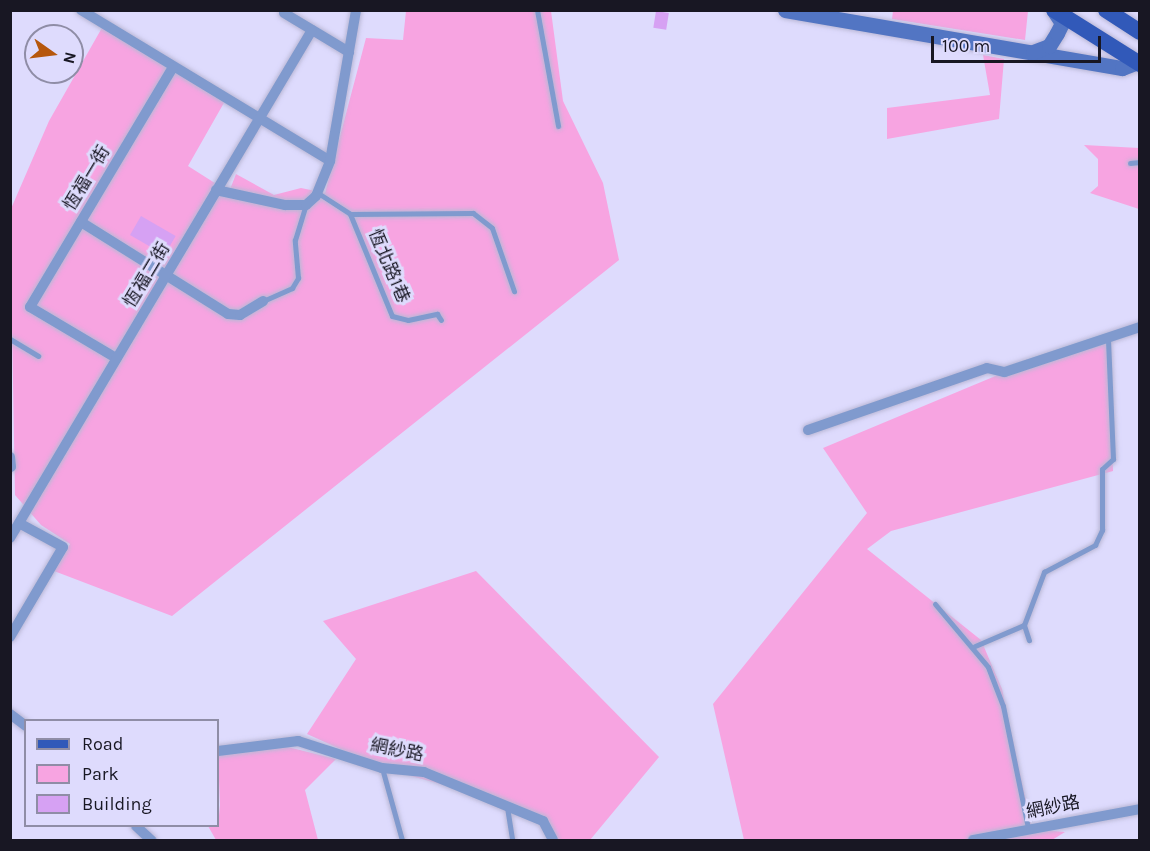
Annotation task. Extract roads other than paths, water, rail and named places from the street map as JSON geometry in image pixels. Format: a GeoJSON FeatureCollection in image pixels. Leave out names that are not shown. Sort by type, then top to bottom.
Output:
{"type":"FeatureCollection","features":[{"type":"Feature","properties":{"kind":"main road"},"geometry":{"type":"LineString","coordinates":[[785,10],[1122,68],[1139,63]]}},
{"type":"Feature","properties":{"kind":"main road"},"geometry":{"type":"LineString","coordinates":[[1106,10],[1140,32]]}},
{"type":"Feature","properties":{"kind":"main road"},"geometry":{"type":"LineString","coordinates":[[1033,52],[1049,46],[1058,33],[1062,23],[1054,11]]}},
{"type":"Feature","properties":{"kind":"main road"},"geometry":{"type":"LineString","coordinates":[[1054,11],[1139,63]]}},
{"type":"Feature","properties":{"kind":"street"},"geometry":{"type":"LineString","coordinates":[[216,190],[306,206],[318,194],[330,161],[356,10]]}},
{"type":"Feature","properties":{"kind":"street"},"geometry":{"type":"LineString","coordinates":[[85,11],[173,67],[330,161]]}},
{"type":"Feature","properties":{"kind":"street"},"geometry":{"type":"LineString","coordinates":[[284,13],[349,52]]}},
{"type":"Feature","properties":{"kind":"street","name":"恆福二街"},"geometry":{"type":"LineString","coordinates":[[10,538],[312,30]]}},
{"type":"Feature","properties":{"kind":"street","name":"恆福一街"},"geometry":{"type":"LineString","coordinates":[[116,358],[30,307],[173,67]]}},
{"type":"Feature","properties":{"kind":"street"},"geometry":{"type":"LineString","coordinates":[[81,222],[228,314],[240,315],[263,301]]}},
{"type":"Feature","properties":{"kind":"street"},"geometry":{"type":"LineString","coordinates":[[808,430],[987,368],[1005,372],[1140,327]]}},
{"type":"Feature","properties":{"kind":"street"},"geometry":{"type":"LineString","coordinates":[[10,637],[63,547],[19,523]]}},
{"type":"Feature","properties":{"kind":"street"},"geometry":{"type":"LineString","coordinates":[[10,714],[24,724]]}},
{"type":"Feature","properties":{"kind":"street","name":"網紗路"},"geometry":{"type":"LineString","coordinates":[[219,751],[298,741],[382,768],[454,780],[543,821],[553,840]]}},
{"type":"Feature","properties":{"kind":"street","name":"網紗路"},"geometry":{"type":"LineString","coordinates":[[973,840],[1140,809]]}},
{"type":"Feature","properties":{"kind":"street"},"geometry":{"type":"LineString","coordinates":[[137,827],[151,840]]}},
{"type":"Feature","properties":{"kind":"lane"},"geometry":{"type":"LineString","coordinates":[[537,10],[558,126]]}},
{"type":"Feature","properties":{"kind":"lane"},"geometry":{"type":"LineString","coordinates":[[1130,163],[1140,162]]}},
{"type":"Feature","properties":{"kind":"lane","name":"恆北路1巷"},"geometry":{"type":"LineString","coordinates":[[318,194],[350,214],[392,316],[408,320],[437,314],[441,320]]}},
{"type":"Feature","properties":{"kind":"lane"},"geometry":{"type":"LineString","coordinates":[[263,301],[292,288],[298,278],[295,240],[306,206]]}},
{"type":"Feature","properties":{"kind":"lane"},"geometry":{"type":"LineString","coordinates":[[350,214],[473,213],[492,228],[514,291]]}},
{"type":"Feature","properties":{"kind":"lane"},"geometry":{"type":"LineString","coordinates":[[1029,640],[1023,625],[1044,572],[1095,545],[1102,530],[1102,469],[1113,459],[1108,338]]}},
{"type":"Feature","properties":{"kind":"lane"},"geometry":{"type":"LineString","coordinates":[[10,339],[38,356]]}},
{"type":"Feature","properties":{"kind":"lane"},"geometry":{"type":"LineString","coordinates":[[935,604],[975,646],[1003,706],[1028,828]]}},
{"type":"Feature","properties":{"kind":"lane"},"geometry":{"type":"LineString","coordinates":[[975,646],[1023,625]]}},
{"type":"Feature","properties":{"kind":"lane"},"geometry":{"type":"LineString","coordinates":[[382,768],[402,840]]}},
{"type":"Feature","properties":{"kind":"lane"},"geometry":{"type":"LineString","coordinates":[[506,802],[512,840]]}}]}
